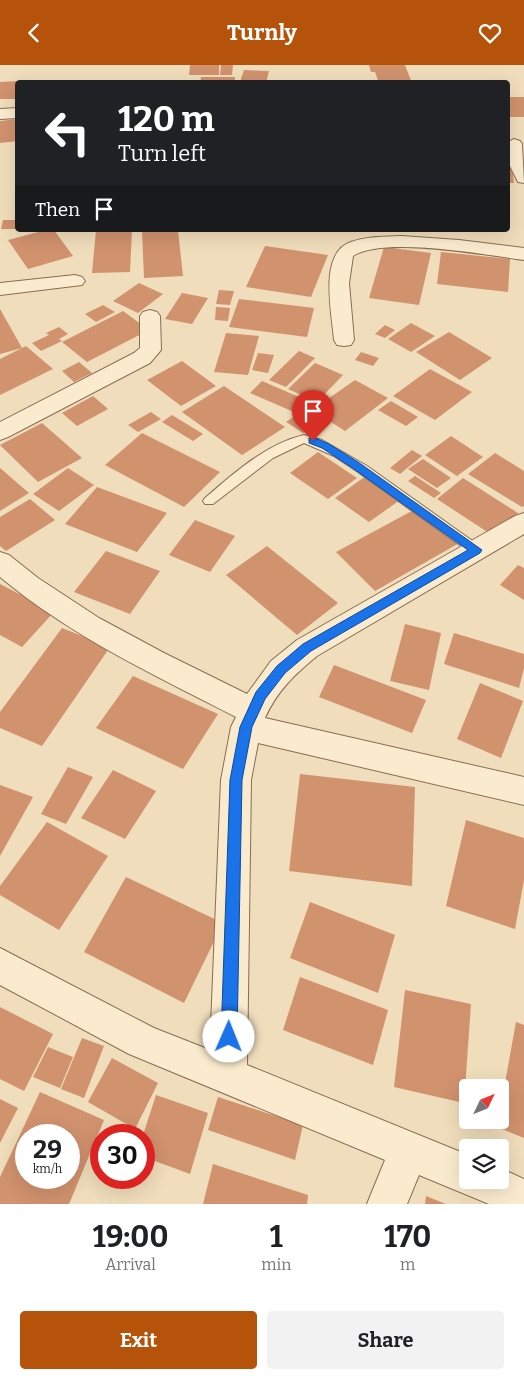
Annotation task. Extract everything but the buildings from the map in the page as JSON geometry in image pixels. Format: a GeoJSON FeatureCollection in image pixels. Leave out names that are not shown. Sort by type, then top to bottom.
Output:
{"type":"FeatureCollection","features":[{"type":"Feature","properties":{"kind":"street"},"geometry":{"type":"LineString","coordinates":[[0,114],[15,113]]}},
{"type":"Feature","properties":{"kind":"street"},"geometry":{"type":"LineString","coordinates":[[515,144],[516,162],[524,179]]}},
{"type":"Feature","properties":{"kind":"street"},"geometry":{"type":"LineString","coordinates":[[344,340],[340,270],[345,252],[352,247],[380,241],[400,241],[524,254]]}},
{"type":"Feature","properties":{"kind":"street"},"geometry":{"type":"LineString","coordinates":[[0,289],[75,281]]}},
{"type":"Feature","properties":{"kind":"street"},"geometry":{"type":"LineString","coordinates":[[0,431],[142,358],[150,350],[150,316]]}},
{"type":"Feature","properties":{"kind":"street"},"geometry":{"type":"LineString","coordinates":[[228,1077],[236,780],[250,719],[261,695],[281,669],[307,648],[524,521]]}},
{"type":"Feature","properties":{"kind":"street"},"geometry":{"type":"LineString","coordinates":[[0,562],[19,579],[111,639],[250,719],[524,791]]}},
{"type":"Feature","properties":{"kind":"street"},"geometry":{"type":"LineString","coordinates":[[0,966],[142,1041],[459,1171]]}},
{"type":"Feature","properties":{"kind":"street"},"geometry":{"type":"LineString","coordinates":[[387,1204],[409,1151]]}},
{"type":"Feature","properties":{"kind":"street"},"geometry":{"type":"LineString","coordinates":[[501,1189],[524,1199]]}},
{"type":"Feature","properties":{"kind":"lane"},"geometry":{"type":"LineString","coordinates":[[209,501],[248,469],[294,441],[303,439],[326,446],[355,464],[476,550]]}},
{"type":"Feature","properties":{"kind":"route"},"geometry":{"type":"LineString","coordinates":[[229,1037],[236,780],[246,727],[261,695],[281,669],[307,648],[476,550],[355,464],[326,446],[313,441]]}}]}
